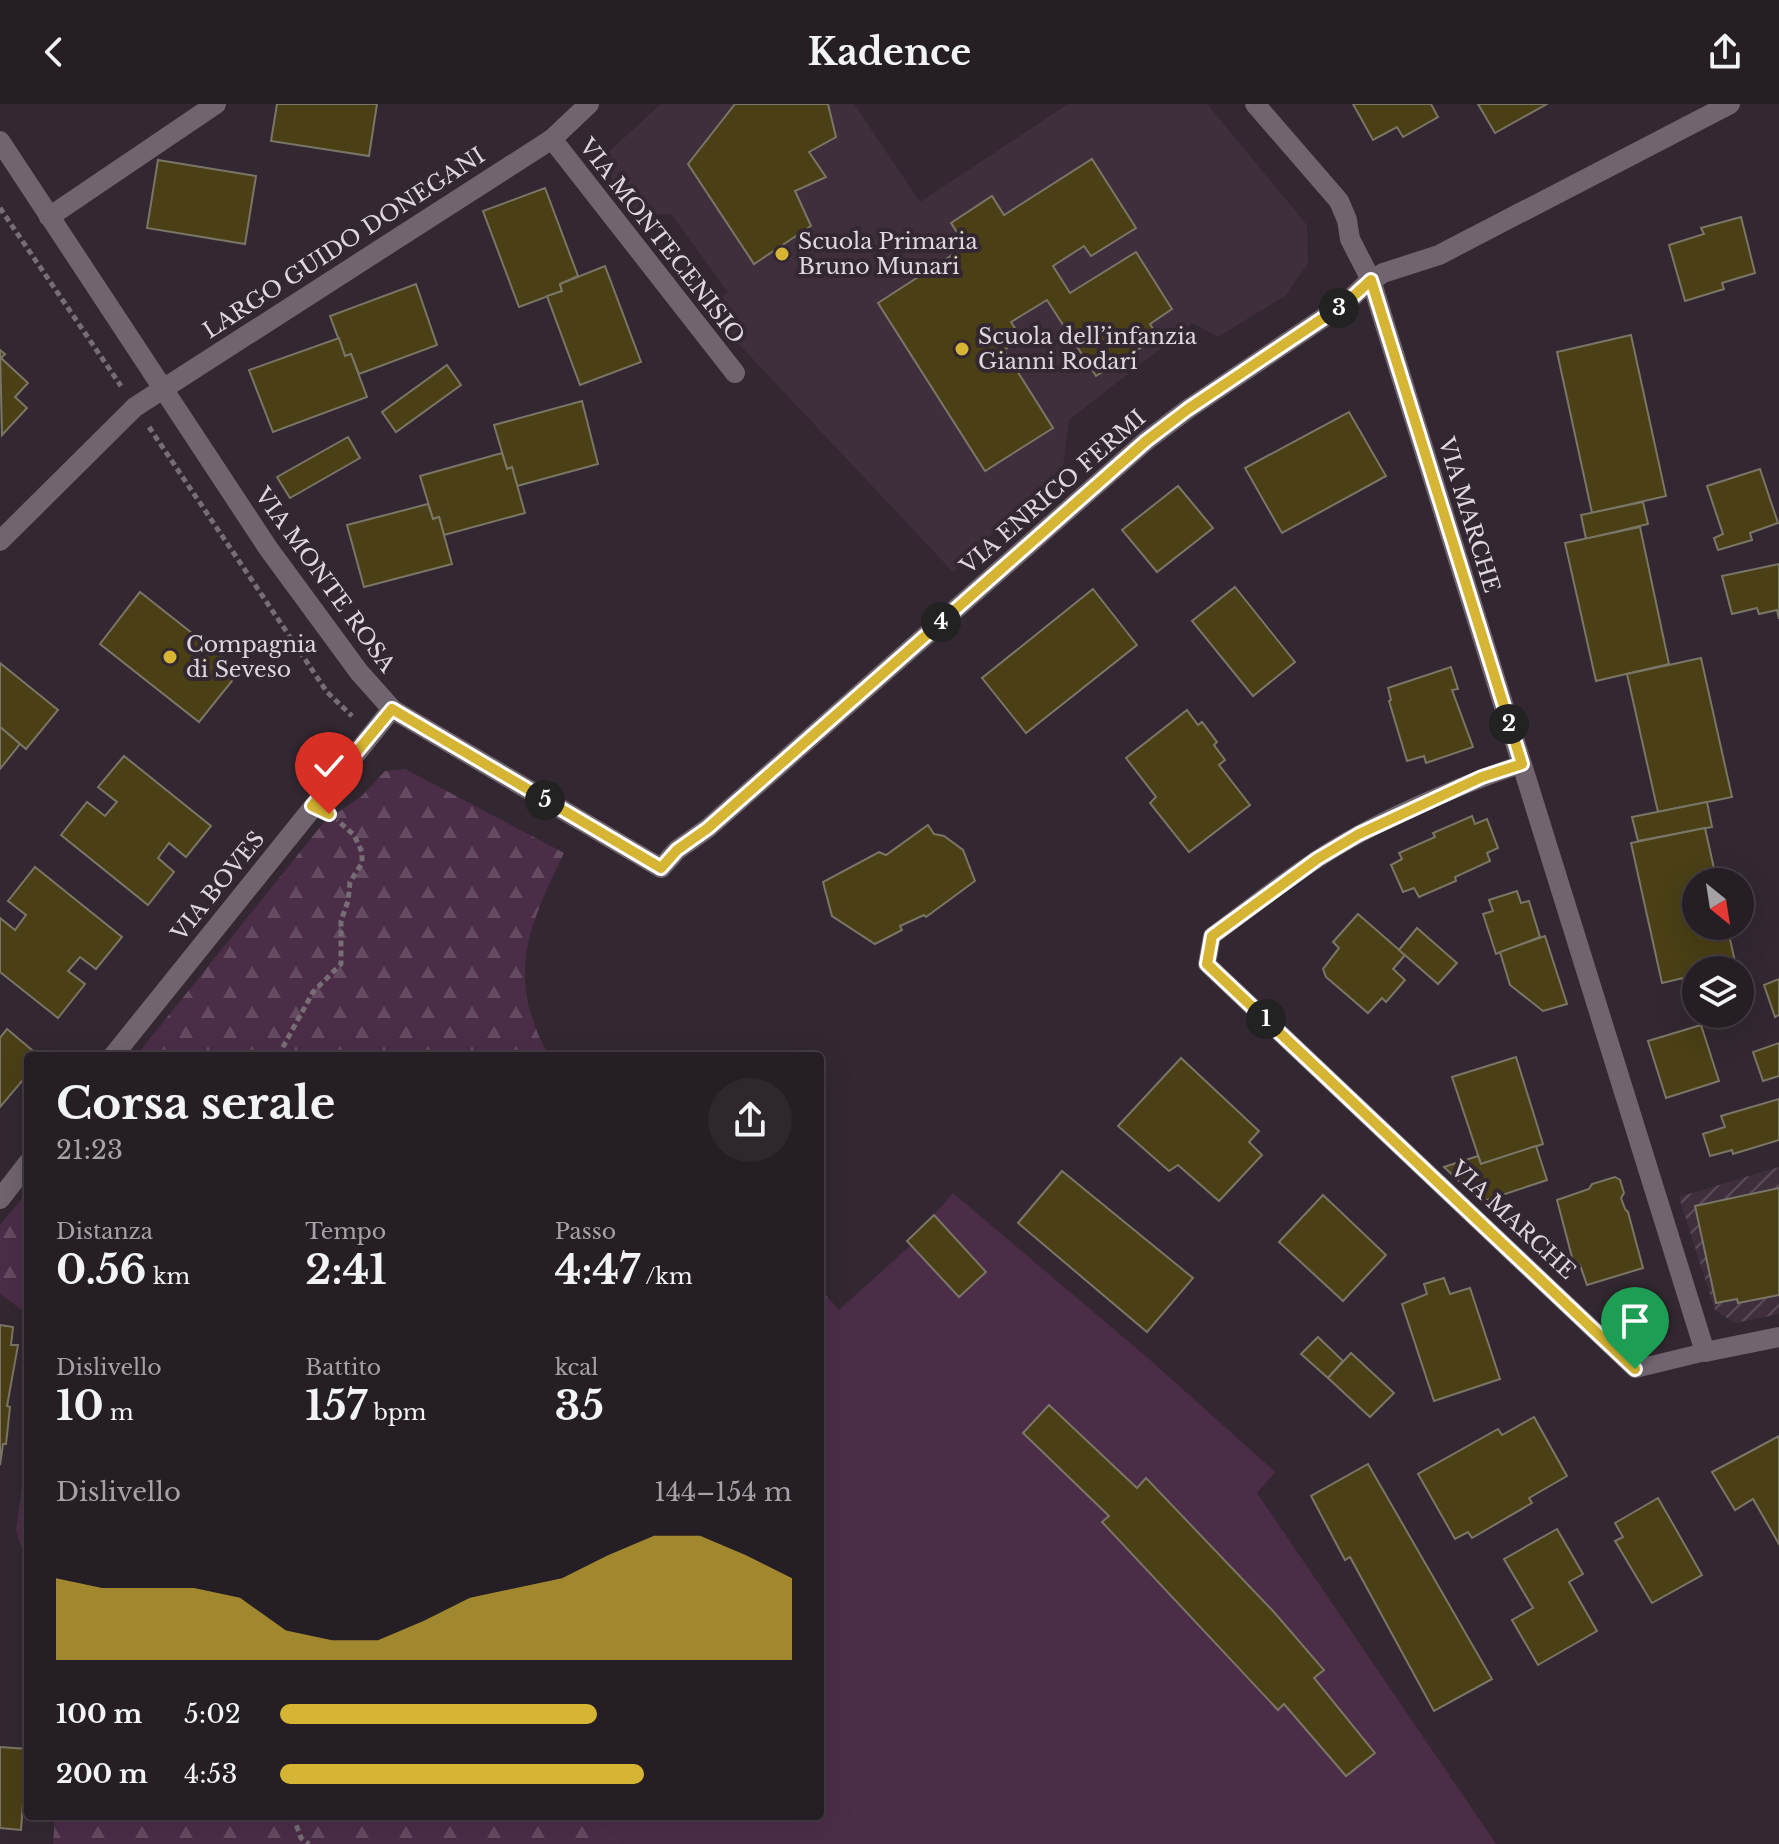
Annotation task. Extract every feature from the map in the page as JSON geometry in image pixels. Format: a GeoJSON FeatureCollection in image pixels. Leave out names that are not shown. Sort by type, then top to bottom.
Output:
{"type":"FeatureCollection","features":[{"type":"Feature","properties":{"kind":"street"},"geometry":{"type":"LineString","coordinates":[[49,217],[216,104]]}},
{"type":"Feature","properties":{"kind":"street","name":"LARGO GUIDO DONEGANI"},"geometry":{"type":"LineString","coordinates":[[0,541],[135,407],[552,139],[589,104]]}},
{"type":"Feature","properties":{"kind":"street","name":"VIA MARCHE"},"geometry":{"type":"LineString","coordinates":[[1255,104],[1339,201],[1350,239],[1371,280],[1705,1352]]}},
{"type":"Feature","properties":{"kind":"street","name":"VIA ENRICO FERMI"},"geometry":{"type":"LineString","coordinates":[[661,868],[677,850],[720,817],[1146,441],[1188,409],[1347,302],[1371,280],[1394,268],[1439,255],[1730,104]]}},
{"type":"Feature","properties":{"kind":"street","name":"VIA MONTECENISIO"},"geometry":{"type":"LineString","coordinates":[[552,139],[735,373]]}},
{"type":"Feature","properties":{"kind":"street","name":"VIA MONTE ROSA"},"geometry":{"type":"LineString","coordinates":[[0,141],[317,616],[359,672],[392,709],[661,868]]}},
{"type":"Feature","properties":{"kind":"street","name":"VIA BOVES"},"geometry":{"type":"LineString","coordinates":[[116,1052],[392,709]]}},
{"type":"Feature","properties":{"kind":"street"},"geometry":{"type":"LineString","coordinates":[[2,1191],[24,1167]]}},
{"type":"Feature","properties":{"kind":"street"},"geometry":{"type":"LineString","coordinates":[[1705,1352],[1779,1337]]}},
{"type":"Feature","properties":{"kind":"lane","name":"VIA MARCHE"},"geometry":{"type":"LineString","coordinates":[[1522,764],[1482,777],[1387,821],[1317,859],[1212,936],[1207,964],[1635,1369],[1705,1352]]}},
{"type":"Feature","properties":{"kind":"path"},"geometry":{"type":"LineString","coordinates":[[280,1052],[313,992],[341,964],[341,921],[350,882],[362,863],[362,852],[354,835],[329,814],[312,806]]}},
{"type":"Feature","properties":{"kind":"path"},"geometry":{"type":"LineString","coordinates":[[294,1820],[301,1838],[309,1844]]}},
{"type":"Feature","properties":{"kind":"shaded area","name":"Scuola dell’infanzia Gianni Rodari"},"geometry":{"type":"Polygon","coordinates":[[[661,104],[854,104],[920,202],[1068,104],[1207,104],[1307,225],[1308,263],[1286,295],[1218,337],[1193,323],[1069,420],[1063,466],[953,572],[706,309],[728,292],[671,214],[626,215],[603,157],[661,104]]]}},
{"type":"Feature","properties":{"kind":"shaded area"},"geometry":{"type":"Polygon","coordinates":[[[1779,1167],[1779,1314],[1735,1323],[1715,1310],[1679,1197],[1779,1167]]]}},
{"type":"Feature","properties":{"kind":"green space"},"geometry":{"type":"Polygon","coordinates":[[[405,769],[564,853],[540,905],[526,953],[528,1002],[547,1052],[139,1052],[325,821],[362,796],[385,771],[405,769]]]}},
{"type":"Feature","properties":{"kind":"green space"},"geometry":{"type":"Polygon","coordinates":[[[953,1193],[1149,1359],[1275,1472],[1257,1493],[1496,1844],[623,1844],[603,1820],[824,1820],[824,1323],[911,1245],[959,1297],[986,1273],[934,1215],[953,1193]]]}},
{"type":"Feature","properties":{"kind":"green space"},"geometry":{"type":"Polygon","coordinates":[[[24,1196],[24,1311],[0,1294],[0,1225],[24,1196]]]}},
{"type":"Feature","properties":{"kind":"green space"},"geometry":{"type":"Polygon","coordinates":[[[824,1293],[839,1310],[824,1323],[824,1293]]]}},
{"type":"Feature","properties":{"kind":"green space"},"geometry":{"type":"Polygon","coordinates":[[[24,1472],[24,1554],[16,1531],[24,1472]]]}},
{"type":"Feature","properties":{"kind":"green space"},"geometry":{"type":"Polygon","coordinates":[[[55,1820],[603,1820],[623,1844],[53,1844],[55,1820]]]}},
{"type":"Feature","properties":{"kind":"building"},"geometry":{"type":"Polygon","coordinates":[[[277,104],[377,104],[369,156],[271,141],[277,104]]]}},
{"type":"Feature","properties":{"kind":"building"},"geometry":{"type":"Polygon","coordinates":[[[735,104],[828,104],[836,137],[809,152],[826,177],[795,191],[811,226],[754,264],[688,164],[735,104]]]}},
{"type":"Feature","properties":{"kind":"building"},"geometry":{"type":"Polygon","coordinates":[[[1353,104],[1431,104],[1438,117],[1403,137],[1397,127],[1373,140],[1353,104]]]}},
{"type":"Feature","properties":{"kind":"building"},"geometry":{"type":"Polygon","coordinates":[[[1478,104],[1547,104],[1495,133],[1478,104]]]}},
{"type":"Feature","properties":{"kind":"building"},"geometry":{"type":"Polygon","coordinates":[[[1092,159],[1136,228],[1091,256],[1084,246],[1053,266],[1070,293],[1136,252],[1172,309],[1150,324],[1158,337],[1096,376],[1047,300],[1011,322],[1022,339],[1004,350],[1053,428],[985,471],[878,303],[966,246],[951,223],[992,196],[1004,215],[1092,159]]]}},
{"type":"Feature","properties":{"kind":"building"},"geometry":{"type":"Polygon","coordinates":[[[158,160],[256,176],[245,244],[147,228],[158,160]]]}},
{"type":"Feature","properties":{"kind":"building"},"geometry":{"type":"Polygon","coordinates":[[[545,188],[578,276],[560,284],[562,291],[519,307],[483,211],[545,188]]]}},
{"type":"Feature","properties":{"kind":"building"},"geometry":{"type":"Polygon","coordinates":[[[1741,217],[1755,273],[1722,283],[1724,289],[1685,301],[1669,245],[1704,234],[1701,228],[1741,217]]]}},
{"type":"Feature","properties":{"kind":"building"},"geometry":{"type":"Polygon","coordinates":[[[605,266],[641,362],[580,385],[547,296],[562,291],[560,284],[605,266]]]}},
{"type":"Feature","properties":{"kind":"building"},"geometry":{"type":"Polygon","coordinates":[[[416,284],[437,345],[359,374],[351,354],[345,356],[330,316],[416,284]]]}},
{"type":"Feature","properties":{"kind":"building"},"geometry":{"type":"Polygon","coordinates":[[[1631,335],[1666,496],[1592,513],[1557,352],[1631,335]]]}},
{"type":"Feature","properties":{"kind":"building"},"geometry":{"type":"Polygon","coordinates":[[[339,338],[345,356],[351,354],[367,397],[273,432],[249,370],[339,338]]]}},
{"type":"Feature","properties":{"kind":"building"},"geometry":{"type":"Polygon","coordinates":[[[0,350],[5,354],[1,358],[28,383],[15,397],[27,408],[2,435],[0,350]]]}},
{"type":"Feature","properties":{"kind":"building"},"geometry":{"type":"Polygon","coordinates":[[[447,365],[461,385],[396,432],[382,412],[447,365]]]}},
{"type":"Feature","properties":{"kind":"building"},"geometry":{"type":"Polygon","coordinates":[[[582,401],[598,464],[517,486],[512,467],[507,469],[494,425],[582,401]]]}},
{"type":"Feature","properties":{"kind":"building"},"geometry":{"type":"Polygon","coordinates":[[[1349,412],[1386,476],[1282,533],[1245,468],[1349,412]]]}},
{"type":"Feature","properties":{"kind":"building"},"geometry":{"type":"Polygon","coordinates":[[[348,437],[360,458],[290,498],[277,477],[348,437]]]}},
{"type":"Feature","properties":{"kind":"building"},"geometry":{"type":"Polygon","coordinates":[[[502,453],[507,469],[512,467],[525,513],[444,535],[439,517],[433,519],[420,476],[502,453]]]}},
{"type":"Feature","properties":{"kind":"building"},"geometry":{"type":"Polygon","coordinates":[[[1760,469],[1778,523],[1750,533],[1752,540],[1718,550],[1714,538],[1723,534],[1707,486],[1760,469]]]}},
{"type":"Feature","properties":{"kind":"building"},"geometry":{"type":"Polygon","coordinates":[[[1178,486],[1213,528],[1157,572],[1122,530],[1178,486]]]}},
{"type":"Feature","properties":{"kind":"building"},"geometry":{"type":"Polygon","coordinates":[[[1643,502],[1648,524],[1586,539],[1581,515],[1643,502]]]}},
{"type":"Feature","properties":{"kind":"building"},"geometry":{"type":"Polygon","coordinates":[[[428,504],[433,519],[439,517],[452,564],[364,587],[347,525],[428,504]]]}},
{"type":"Feature","properties":{"kind":"building"},"geometry":{"type":"Polygon","coordinates":[[[1640,527],[1669,664],[1596,681],[1565,543],[1640,527]]]}},
{"type":"Feature","properties":{"kind":"building"},"geometry":{"type":"Polygon","coordinates":[[[1779,564],[1779,619],[1777,610],[1759,614],[1757,608],[1732,614],[1722,576],[1779,564]]]}},
{"type":"Feature","properties":{"kind":"building"},"geometry":{"type":"Polygon","coordinates":[[[1235,587],[1295,662],[1253,696],[1192,621],[1235,587]]]}},
{"type":"Feature","properties":{"kind":"building"},"geometry":{"type":"Polygon","coordinates":[[[1093,589],[1137,645],[1026,733],[982,678],[1093,589]]]}},
{"type":"Feature","properties":{"kind":"building","name":"Compagnia di Seveso"},"geometry":{"type":"Polygon","coordinates":[[[140,592],[240,671],[199,722],[100,644],[140,592]]]}},
{"type":"Feature","properties":{"kind":"building"},"geometry":{"type":"Polygon","coordinates":[[[1701,658],[1732,797],[1658,812],[1627,674],[1701,658]]]}},
{"type":"Feature","properties":{"kind":"building"},"geometry":{"type":"Polygon","coordinates":[[[0,663],[58,710],[26,749],[0,727],[0,663]]]}},
{"type":"Feature","properties":{"kind":"building"},"geometry":{"type":"Polygon","coordinates":[[[1451,667],[1458,689],[1452,690],[1473,747],[1426,763],[1424,756],[1407,761],[1388,688],[1451,667]]]}},
{"type":"Feature","properties":{"kind":"building"},"geometry":{"type":"Polygon","coordinates":[[[1187,710],[1198,725],[1202,722],[1217,742],[1214,745],[1225,760],[1219,765],[1250,805],[1189,852],[1150,803],[1156,797],[1126,758],[1187,710]]]}},
{"type":"Feature","properties":{"kind":"building"},"geometry":{"type":"Polygon","coordinates":[[[0,727],[20,744],[0,769],[0,727]]]}},
{"type":"Feature","properties":{"kind":"building"},"geometry":{"type":"Polygon","coordinates":[[[124,756],[211,826],[186,857],[169,843],[158,858],[174,872],[148,905],[61,835],[87,802],[105,816],[117,802],[98,787],[124,756]]]}},
{"type":"Feature","properties":{"kind":"building"},"geometry":{"type":"Polygon","coordinates":[[[1707,802],[1712,827],[1638,841],[1632,817],[1707,802]]]}},
{"type":"Feature","properties":{"kind":"building"},"geometry":{"type":"Polygon","coordinates":[[[1472,816],[1475,824],[1487,819],[1498,848],[1487,853],[1490,861],[1455,877],[1456,881],[1419,897],[1414,888],[1403,892],[1391,865],[1402,859],[1399,853],[1435,837],[1433,833],[1472,816]]]}},
{"type":"Feature","properties":{"kind":"building"},"geometry":{"type":"Polygon","coordinates":[[[928,825],[934,834],[944,836],[963,850],[975,881],[926,917],[924,915],[900,926],[902,930],[875,944],[832,916],[823,882],[879,852],[886,855],[928,825]]]}},
{"type":"Feature","properties":{"kind":"building"},"geometry":{"type":"Polygon","coordinates":[[[1705,828],[1714,868],[1682,868],[1682,940],[1730,940],[1734,956],[1682,956],[1682,978],[1662,983],[1631,843],[1705,828]]]}},
{"type":"Feature","properties":{"kind":"building"},"geometry":{"type":"Polygon","coordinates":[[[35,867],[122,937],[96,969],[80,957],[68,971],[85,984],[58,1018],[0,972],[0,918],[15,930],[26,915],[8,901],[35,867]]]}},
{"type":"Feature","properties":{"kind":"building"},"geometry":{"type":"Polygon","coordinates":[[[1517,891],[1521,903],[1529,901],[1540,937],[1496,954],[1483,914],[1493,911],[1489,900],[1517,891]]]}},
{"type":"Feature","properties":{"kind":"building"},"geometry":{"type":"Polygon","coordinates":[[[1358,914],[1405,955],[1393,969],[1405,980],[1386,1002],[1382,998],[1368,1013],[1326,977],[1323,969],[1339,948],[1333,942],[1358,914]]]}},
{"type":"Feature","properties":{"kind":"building"},"geometry":{"type":"Polygon","coordinates":[[[1417,928],[1457,963],[1438,984],[1399,950],[1417,928]]]}},
{"type":"Feature","properties":{"kind":"building"},"geometry":{"type":"Polygon","coordinates":[[[1545,936],[1567,1004],[1543,1011],[1510,985],[1500,952],[1545,936]]]}},
{"type":"Feature","properties":{"kind":"building"},"geometry":{"type":"Polygon","coordinates":[[[1779,979],[1779,1015],[1775,1017],[1764,985],[1779,979]]]}},
{"type":"Feature","properties":{"kind":"building"},"geometry":{"type":"Polygon","coordinates":[[[1691,1028],[1702,1028],[1719,1081],[1666,1098],[1648,1041],[1691,1028]]]}},
{"type":"Feature","properties":{"kind":"building"},"geometry":{"type":"Polygon","coordinates":[[[7,1029],[34,1052],[24,1052],[24,1079],[0,1107],[0,1038],[7,1029]]]}},
{"type":"Feature","properties":{"kind":"building"},"geometry":{"type":"Polygon","coordinates":[[[1779,1043],[1779,1076],[1763,1081],[1753,1052],[1779,1043]]]}},
{"type":"Feature","properties":{"kind":"building"},"geometry":{"type":"Polygon","coordinates":[[[1516,1057],[1543,1144],[1481,1164],[1452,1077],[1516,1057]]]}},
{"type":"Feature","properties":{"kind":"building"},"geometry":{"type":"Polygon","coordinates":[[[1181,1058],[1259,1131],[1249,1142],[1262,1155],[1219,1201],[1178,1165],[1169,1171],[1118,1126],[1181,1058]]]}},
{"type":"Feature","properties":{"kind":"building"},"geometry":{"type":"Polygon","coordinates":[[[1779,1099],[1779,1140],[1733,1154],[1732,1150],[1710,1156],[1703,1134],[1725,1127],[1721,1116],[1779,1099]]]}},
{"type":"Feature","properties":{"kind":"building"},"geometry":{"type":"Polygon","coordinates":[[[1536,1146],[1547,1180],[1481,1202],[1444,1167],[1478,1156],[1481,1164],[1536,1146]]]}},
{"type":"Feature","properties":{"kind":"building"},"geometry":{"type":"Polygon","coordinates":[[[1062,1171],[1193,1278],[1147,1332],[1018,1223],[1062,1171]]]}},
{"type":"Feature","properties":{"kind":"building"},"geometry":{"type":"Polygon","coordinates":[[[1615,1177],[1620,1180],[1624,1193],[1621,1198],[1628,1212],[1643,1268],[1587,1285],[1580,1265],[1573,1261],[1557,1200],[1615,1177]]]}},
{"type":"Feature","properties":{"kind":"building"},"geometry":{"type":"Polygon","coordinates":[[[1779,1188],[1779,1295],[1738,1303],[1737,1299],[1716,1303],[1695,1206],[1779,1188]]]}},
{"type":"Feature","properties":{"kind":"building"},"geometry":{"type":"Polygon","coordinates":[[[1323,1195],[1386,1255],[1343,1301],[1279,1242],[1323,1195]]]}},
{"type":"Feature","properties":{"kind":"building"},"geometry":{"type":"Polygon","coordinates":[[[934,1215],[986,1272],[959,1297],[907,1241],[934,1215]]]}},
{"type":"Feature","properties":{"kind":"building"},"geometry":{"type":"Polygon","coordinates":[[[1444,1278],[1450,1294],[1470,1288],[1500,1379],[1434,1401],[1402,1304],[1427,1294],[1424,1284],[1444,1278]]]}},
{"type":"Feature","properties":{"kind":"building"},"geometry":{"type":"Polygon","coordinates":[[[0,1325],[13,1327],[11,1345],[18,1345],[7,1406],[10,1407],[6,1444],[3,1444],[0,1465],[0,1325]]]}},
{"type":"Feature","properties":{"kind":"building"},"geometry":{"type":"Polygon","coordinates":[[[1318,1337],[1343,1361],[1328,1378],[1301,1354],[1318,1337]]]}},
{"type":"Feature","properties":{"kind":"building"},"geometry":{"type":"Polygon","coordinates":[[[1351,1353],[1394,1393],[1370,1417],[1328,1378],[1351,1353]]]}},
{"type":"Feature","properties":{"kind":"building"},"geometry":{"type":"Polygon","coordinates":[[[1049,1405],[1137,1488],[1146,1478],[1273,1611],[1324,1670],[1314,1678],[1375,1753],[1346,1776],[1284,1704],[1278,1710],[1102,1522],[1109,1516],[1023,1433],[1049,1405]]]}},
{"type":"Feature","properties":{"kind":"building"},"geometry":{"type":"Polygon","coordinates":[[[1534,1417],[1567,1476],[1529,1498],[1532,1503],[1472,1538],[1468,1532],[1455,1539],[1418,1474],[1498,1429],[1502,1435],[1534,1417]]]}},
{"type":"Feature","properties":{"kind":"building"},"geometry":{"type":"Polygon","coordinates":[[[1779,1436],[1779,1544],[1753,1499],[1735,1510],[1712,1472],[1779,1436]]]}},
{"type":"Feature","properties":{"kind":"building"},"geometry":{"type":"Polygon","coordinates":[[[1368,1464],[1492,1679],[1434,1711],[1350,1557],[1345,1560],[1311,1496],[1368,1464]]]}},
{"type":"Feature","properties":{"kind":"building"},"geometry":{"type":"Polygon","coordinates":[[[1658,1498],[1702,1575],[1652,1603],[1615,1541],[1623,1537],[1615,1523],[1658,1498]]]}},
{"type":"Feature","properties":{"kind":"building"},"geometry":{"type":"Polygon","coordinates":[[[1557,1529],[1583,1574],[1569,1582],[1597,1631],[1538,1665],[1512,1620],[1533,1608],[1504,1559],[1557,1529]]]}},
{"type":"Feature","properties":{"kind":"building"},"geometry":{"type":"Polygon","coordinates":[[[0,1747],[24,1749],[21,1830],[0,1828],[0,1747]]]}},
{"type":"Feature","properties":{"kind":"place","name":"Scuola Primaria Bruno Munari"},"geometry":{"type":"Point","coordinates":[782,254]}},
{"type":"Feature","properties":{"kind":"place","name":"Scuola dell’infanzia Gianni Rodari"},"geometry":{"type":"Point","coordinates":[962,349]}},
{"type":"Feature","properties":{"kind":"place","name":"Compagnia di Seveso"},"geometry":{"type":"Point","coordinates":[170,657]}},
{"type":"Feature","properties":{"kind":"route"},"geometry":{"type":"LineString","coordinates":[[329,814],[312,806],[392,709],[661,868],[677,850],[708,828],[1146,441],[1188,409],[1347,302],[1371,280],[1522,764],[1482,777],[1359,834],[1317,859],[1212,936],[1207,964],[1635,1369]]}}]}
